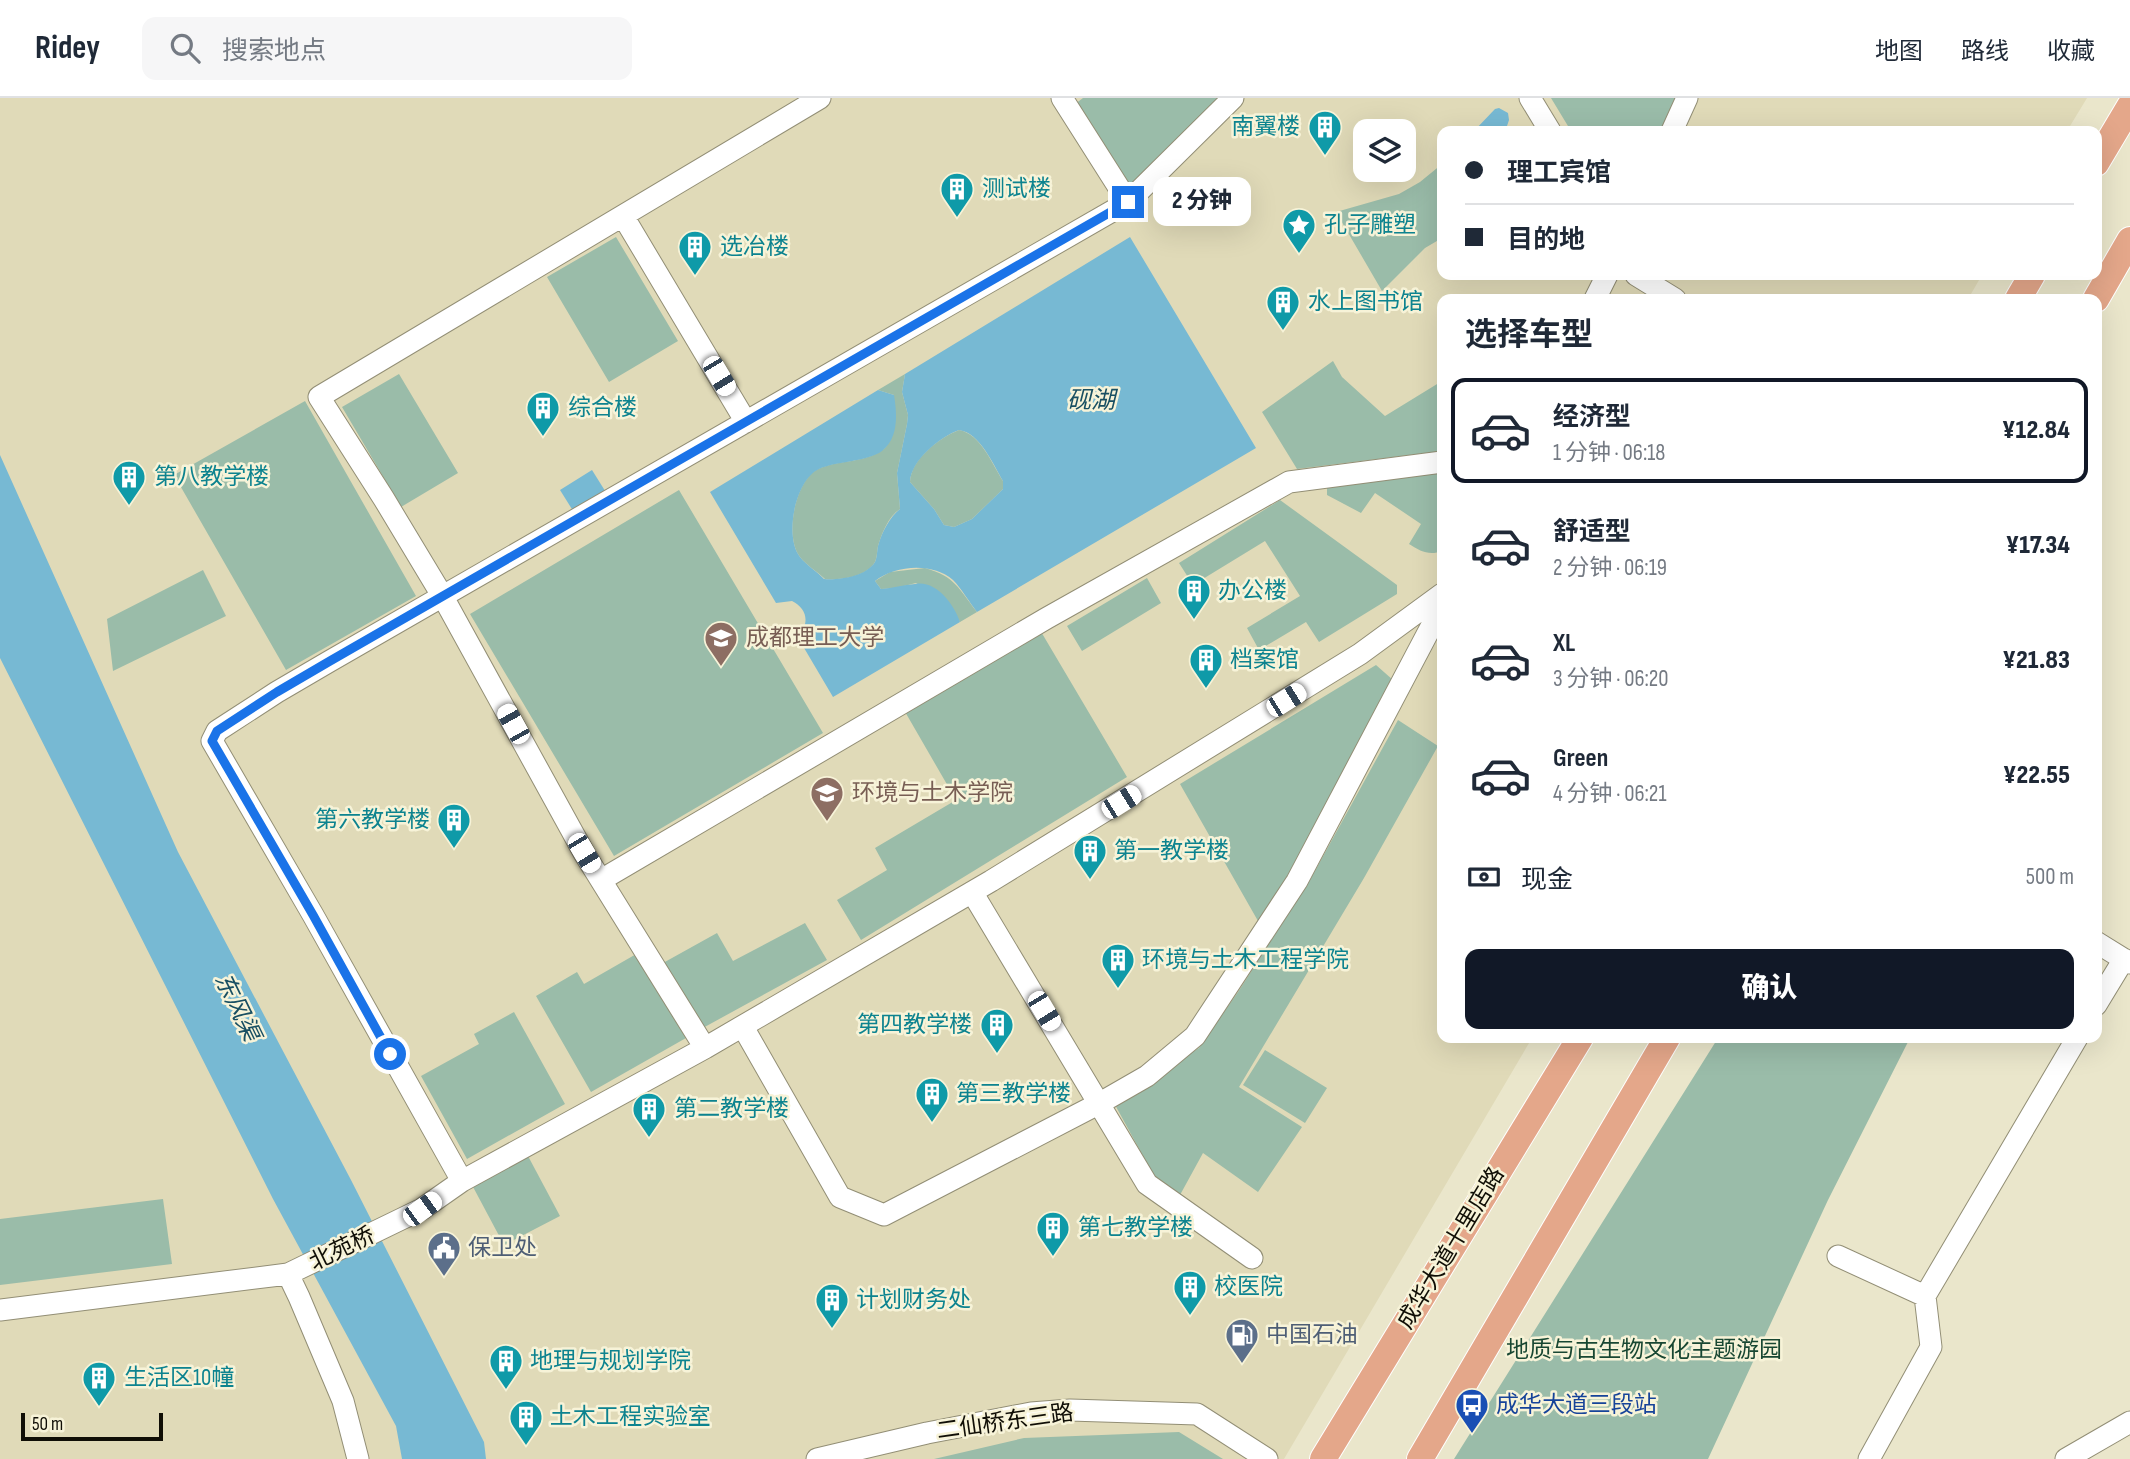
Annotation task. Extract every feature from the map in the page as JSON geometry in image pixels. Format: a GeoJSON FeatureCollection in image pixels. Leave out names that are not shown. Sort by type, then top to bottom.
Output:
{"type":"FeatureCollection","features":[{"type":"Feature","properties":{"kind":"main road"},"geometry":{"type":"LineString","coordinates":[[2102,153],[2130,106]]}},
{"type":"Feature","properties":{"kind":"main road"},"geometry":{"type":"LineString","coordinates":[[2099,294],[2130,240]]}},
{"type":"Feature","properties":{"kind":"main road","name":"成华大道十里店路"},"geometry":{"type":"LineString","coordinates":[[1323,1459],[1577,1043]]}},
{"type":"Feature","properties":{"kind":"main road"},"geometry":{"type":"LineString","coordinates":[[1420,1459],[1664,1043]]}},
{"type":"Feature","properties":{"kind":"street"},"geometry":{"type":"LineString","coordinates":[[705,1048],[601,880],[443,597],[318,397],[820,98]]}},
{"type":"Feature","properties":{"kind":"street"},"geometry":{"type":"LineString","coordinates":[[1062,98],[1128,202]]}},
{"type":"Feature","properties":{"kind":"street"},"geometry":{"type":"LineString","coordinates":[[462,1181],[212,741],[217,731],[277,692],[1128,202],[1233,98]]}},
{"type":"Feature","properties":{"kind":"street"},"geometry":{"type":"LineString","coordinates":[[1530,98],[1547,126]]}},
{"type":"Feature","properties":{"kind":"street"},"geometry":{"type":"LineString","coordinates":[[1674,126],[1687,98]]}},
{"type":"Feature","properties":{"kind":"street"},"geometry":{"type":"LineString","coordinates":[[623,216],[746,422]]}},
{"type":"Feature","properties":{"kind":"street"},"geometry":{"type":"LineString","coordinates":[[1644,280],[1667,294]]}},
{"type":"Feature","properties":{"kind":"street"},"geometry":{"type":"LineString","coordinates":[[601,880],[1047,618],[1289,482],[1437,463]]}},
{"type":"Feature","properties":{"kind":"street","name":"北苑桥"},"geometry":{"type":"LineString","coordinates":[[0,1310],[294,1271],[384,1229],[422,1209],[462,1181],[743,1027],[972,892],[1360,654],[1437,597]]}},
{"type":"Feature","properties":{"kind":"street"},"geometry":{"type":"LineString","coordinates":[[743,1027],[840,1197],[884,1215],[1147,1076],[1195,1036],[1297,881],[1437,615]]}},
{"type":"Feature","properties":{"kind":"street"},"geometry":{"type":"LineString","coordinates":[[972,892],[1147,1184],[1252,1258]]}},
{"type":"Feature","properties":{"kind":"street"},"geometry":{"type":"LineString","coordinates":[[2102,946],[2127,961],[2102,996]]}},
{"type":"Feature","properties":{"kind":"street"},"geometry":{"type":"LineString","coordinates":[[1868,1459],[1931,1347],[1925,1296],[2074,1043]]}},
{"type":"Feature","properties":{"kind":"street"},"geometry":{"type":"LineString","coordinates":[[1838,1256],[1925,1296]]}},
{"type":"Feature","properties":{"kind":"street"},"geometry":{"type":"LineString","coordinates":[[294,1271],[299,1297],[343,1401],[358,1459]]}},
{"type":"Feature","properties":{"kind":"street","name":"二仙桥东三路"},"geometry":{"type":"LineString","coordinates":[[817,1459],[927,1433],[1031,1413],[1070,1410],[1197,1413],[1267,1459]]}},
{"type":"Feature","properties":{"kind":"street"},"geometry":{"type":"LineString","coordinates":[[2066,1459],[2130,1422]]}},
{"type":"Feature","properties":{"kind":"shaded area","name":"成都理工大学"},"geometry":{"type":"Polygon","coordinates":[[[0,98],[2087,98],[2070,126],[1437,126],[1437,280],[1979,280],[1971,294],[1437,294],[1437,1043],[1529,1043],[1284,1459],[0,1459],[0,98]]]}},
{"type":"Feature","properties":{"kind":"green space"},"geometry":{"type":"Polygon","coordinates":[[[1083,98],[1220,98],[1128,189],[1075,104],[1083,98]]]}},
{"type":"Feature","properties":{"kind":"green space"},"geometry":{"type":"Polygon","coordinates":[[[1551,98],[1679,98],[1665,126],[1568,126],[1551,98]]]}},
{"type":"Feature","properties":{"kind":"green space"},"geometry":{"type":"Polygon","coordinates":[[[1437,168],[1437,241],[1425,248],[1382,291],[1336,212],[1399,194],[1437,168]]]}},
{"type":"Feature","properties":{"kind":"green space"},"geometry":{"type":"Polygon","coordinates":[[[616,237],[678,341],[609,382],[547,277],[616,237]]]}},
{"type":"Feature","properties":{"kind":"green space"},"geometry":{"type":"Polygon","coordinates":[[[1333,361],[1342,377],[1385,416],[1437,384],[1437,452],[1297,469],[1262,412],[1333,361]]]}},
{"type":"Feature","properties":{"kind":"green space"},"geometry":{"type":"Polygon","coordinates":[[[399,374],[458,473],[401,507],[342,407],[399,374]]]}},
{"type":"Feature","properties":{"kind":"green space"},"geometry":{"type":"Polygon","coordinates":[[[905,374],[902,392],[908,415],[897,473],[900,509],[886,526],[876,560],[871,567],[852,577],[825,579],[800,557],[795,548],[793,523],[798,496],[810,475],[818,469],[866,458],[886,446],[892,433],[894,395],[878,390],[905,374]]]}},
{"type":"Feature","properties":{"kind":"green space"},"geometry":{"type":"Polygon","coordinates":[[[305,401],[416,596],[286,670],[174,475],[305,401]]]}},
{"type":"Feature","properties":{"kind":"green space"},"geometry":{"type":"Polygon","coordinates":[[[959,430],[980,443],[1003,481],[1003,489],[972,519],[954,527],[944,525],[910,482],[915,465],[927,450],[959,430]]]}},
{"type":"Feature","properties":{"kind":"green space"},"geometry":{"type":"Polygon","coordinates":[[[1437,471],[1437,552],[1425,552],[1409,544],[1421,524],[1375,493],[1361,513],[1327,495],[1327,487],[1437,471]]]}},
{"type":"Feature","properties":{"kind":"green space"},"geometry":{"type":"Polygon","coordinates":[[[679,490],[823,733],[614,856],[470,614],[679,490]]]}},
{"type":"Feature","properties":{"kind":"green space"},"geometry":{"type":"Polygon","coordinates":[[[1280,500],[1397,585],[1397,594],[1319,642],[1306,622],[1259,650],[1247,628],[1300,596],[1265,541],[1193,585],[1179,563],[1280,500]]]}},
{"type":"Feature","properties":{"kind":"green space"},"geometry":{"type":"Polygon","coordinates":[[[925,568],[950,580],[977,612],[960,622],[947,600],[916,583],[881,589],[875,581],[890,572],[925,568]]]}},
{"type":"Feature","properties":{"kind":"green space"},"geometry":{"type":"Polygon","coordinates":[[[203,570],[226,616],[113,671],[107,619],[203,570]]]}},
{"type":"Feature","properties":{"kind":"green space"},"geometry":{"type":"Polygon","coordinates":[[[1147,578],[1161,603],[1082,651],[1067,626],[1147,578]]]}},
{"type":"Feature","properties":{"kind":"green space"},"geometry":{"type":"Polygon","coordinates":[[[1040,630],[1127,777],[861,940],[837,900],[887,870],[875,848],[956,800],[904,710],[1040,630]]]}},
{"type":"Feature","properties":{"kind":"green space"},"geometry":{"type":"Polygon","coordinates":[[[1376,665],[1393,680],[1291,875],[1258,921],[1180,784],[1376,665]]]}},
{"type":"Feature","properties":{"kind":"green space"},"geometry":{"type":"Polygon","coordinates":[[[1398,720],[1437,745],[1364,878],[1239,1087],[1302,1127],[1258,1192],[1203,1153],[1180,1195],[1155,1178],[1114,1103],[1199,1048],[1311,878],[1398,720]]]}},
{"type":"Feature","properties":{"kind":"green space"},"geometry":{"type":"Polygon","coordinates":[[[805,923],[827,960],[701,1029],[663,963],[717,933],[733,961],[805,923]]]}},
{"type":"Feature","properties":{"kind":"green space"},"geometry":{"type":"Polygon","coordinates":[[[638,953],[686,1038],[591,1092],[536,996],[577,972],[584,984],[638,953]]]}},
{"type":"Feature","properties":{"kind":"green space"},"geometry":{"type":"Polygon","coordinates":[[[514,1012],[565,1104],[467,1159],[421,1076],[479,1044],[474,1034],[514,1012]]]}},
{"type":"Feature","properties":{"kind":"green space","name":"地质与古生物文化主题游园"},"geometry":{"type":"Polygon","coordinates":[[[1715,1043],[1907,1043],[1828,1200],[1708,1459],[1454,1459],[1715,1043]]]}},
{"type":"Feature","properties":{"kind":"green space"},"geometry":{"type":"Polygon","coordinates":[[[1265,1050],[1327,1088],[1305,1123],[1243,1085],[1265,1050]]]}},
{"type":"Feature","properties":{"kind":"green space"},"geometry":{"type":"Polygon","coordinates":[[[528,1156],[560,1216],[504,1245],[472,1185],[528,1156]]]}},
{"type":"Feature","properties":{"kind":"green space"},"geometry":{"type":"Polygon","coordinates":[[[163,1199],[172,1264],[0,1285],[0,1219],[163,1199]]]}},
{"type":"Feature","properties":{"kind":"green space"},"geometry":{"type":"Polygon","coordinates":[[[1179,1432],[1223,1459],[934,1459],[1024,1438],[1179,1432]]]}},
{"type":"Feature","properties":{"kind":"water"},"geometry":{"type":"Polygon","coordinates":[[[1499,108],[1508,113],[1507,126],[1479,126],[1499,108]]]}},
{"type":"Feature","properties":{"kind":"water","name":"砚湖"},"geometry":{"type":"Polygon","coordinates":[[[1130,237],[1256,448],[977,612],[953,580],[935,570],[903,569],[883,576],[875,581],[881,589],[923,584],[937,590],[949,601],[960,622],[833,697],[797,636],[805,622],[801,608],[792,601],[776,603],[710,492],[878,390],[894,395],[895,425],[888,446],[876,455],[819,469],[804,485],[795,510],[795,548],[800,557],[824,579],[845,578],[865,571],[875,562],[884,531],[900,509],[897,473],[908,415],[902,392],[905,374],[1130,237]],[[959,430],[951,433],[928,450],[915,466],[910,482],[944,525],[954,527],[972,519],[1003,489],[1003,481],[985,450],[967,432],[959,430]]]}},
{"type":"Feature","properties":{"kind":"water","name":"东风渠"},"geometry":{"type":"Polygon","coordinates":[[[0,455],[178,852],[351,1180],[484,1442],[486,1459],[402,1459],[396,1426],[273,1199],[0,658],[0,455]]]}},
{"type":"Feature","properties":{"kind":"water"},"geometry":{"type":"Polygon","coordinates":[[[592,470],[607,494],[575,514],[560,490],[592,470]]]}},
{"type":"Feature","properties":{"kind":"place","name":"南翼楼"},"geometry":{"type":"Point","coordinates":[1325,157]}},
{"type":"Feature","properties":{"kind":"place","name":"测试楼"},"geometry":{"type":"Point","coordinates":[957,219]}},
{"type":"Feature","properties":{"kind":"place","name":"孔子雕塑"},"geometry":{"type":"Point","coordinates":[1299,255]}},
{"type":"Feature","properties":{"kind":"place","name":"选冶楼"},"geometry":{"type":"Point","coordinates":[695,277]}},
{"type":"Feature","properties":{"kind":"place","name":"水上图书馆"},"geometry":{"type":"Point","coordinates":[1283,332]}},
{"type":"Feature","properties":{"kind":"place","name":"综合楼"},"geometry":{"type":"Point","coordinates":[543,438]}},
{"type":"Feature","properties":{"kind":"place","name":"第八教学楼"},"geometry":{"type":"Point","coordinates":[129,507]}},
{"type":"Feature","properties":{"kind":"place","name":"办公楼"},"geometry":{"type":"Point","coordinates":[1194,621]}},
{"type":"Feature","properties":{"kind":"place","name":"成都理工大学"},"geometry":{"type":"Point","coordinates":[721,668]}},
{"type":"Feature","properties":{"kind":"place","name":"档案馆"},"geometry":{"type":"Point","coordinates":[1206,690]}},
{"type":"Feature","properties":{"kind":"place","name":"环境与土木学院"},"geometry":{"type":"Point","coordinates":[827,823]}},
{"type":"Feature","properties":{"kind":"place","name":"第六教学楼"},"geometry":{"type":"Point","coordinates":[454,850]}},
{"type":"Feature","properties":{"kind":"place","name":"第一教学楼"},"geometry":{"type":"Point","coordinates":[1090,881]}},
{"type":"Feature","properties":{"kind":"place","name":"环境与土木工程学院"},"geometry":{"type":"Point","coordinates":[1118,990]}},
{"type":"Feature","properties":{"kind":"place","name":"第四教学楼"},"geometry":{"type":"Point","coordinates":[997,1055]}},
{"type":"Feature","properties":{"kind":"place","name":"第三教学楼"},"geometry":{"type":"Point","coordinates":[932,1124]}},
{"type":"Feature","properties":{"kind":"place","name":"第二教学楼"},"geometry":{"type":"Point","coordinates":[649,1139]}},
{"type":"Feature","properties":{"kind":"place","name":"第七教学楼"},"geometry":{"type":"Point","coordinates":[1053,1258]}},
{"type":"Feature","properties":{"kind":"place","name":"保卫处"},"geometry":{"type":"Point","coordinates":[444,1278]}},
{"type":"Feature","properties":{"kind":"place","name":"校医院"},"geometry":{"type":"Point","coordinates":[1190,1317]}},
{"type":"Feature","properties":{"kind":"place","name":"计划财务处"},"geometry":{"type":"Point","coordinates":[832,1330]}},
{"type":"Feature","properties":{"kind":"place","name":"中国石油"},"geometry":{"type":"Point","coordinates":[1242,1365]}},
{"type":"Feature","properties":{"kind":"place","name":"地理与规划学院"},"geometry":{"type":"Point","coordinates":[506,1391]}},
{"type":"Feature","properties":{"kind":"place","name":"生活区10幢"},"geometry":{"type":"Point","coordinates":[99,1408]}},
{"type":"Feature","properties":{"kind":"place","name":"成华大道三段站"},"geometry":{"type":"Point","coordinates":[1472,1435]}},
{"type":"Feature","properties":{"kind":"place","name":"土木工程实验室"},"geometry":{"type":"Point","coordinates":[526,1447]}},
{"type":"Feature","properties":{"kind":"route"},"geometry":{"type":"LineString","coordinates":[[390,1054],[212,741],[217,731],[330,661],[1128,202]]}}]}
